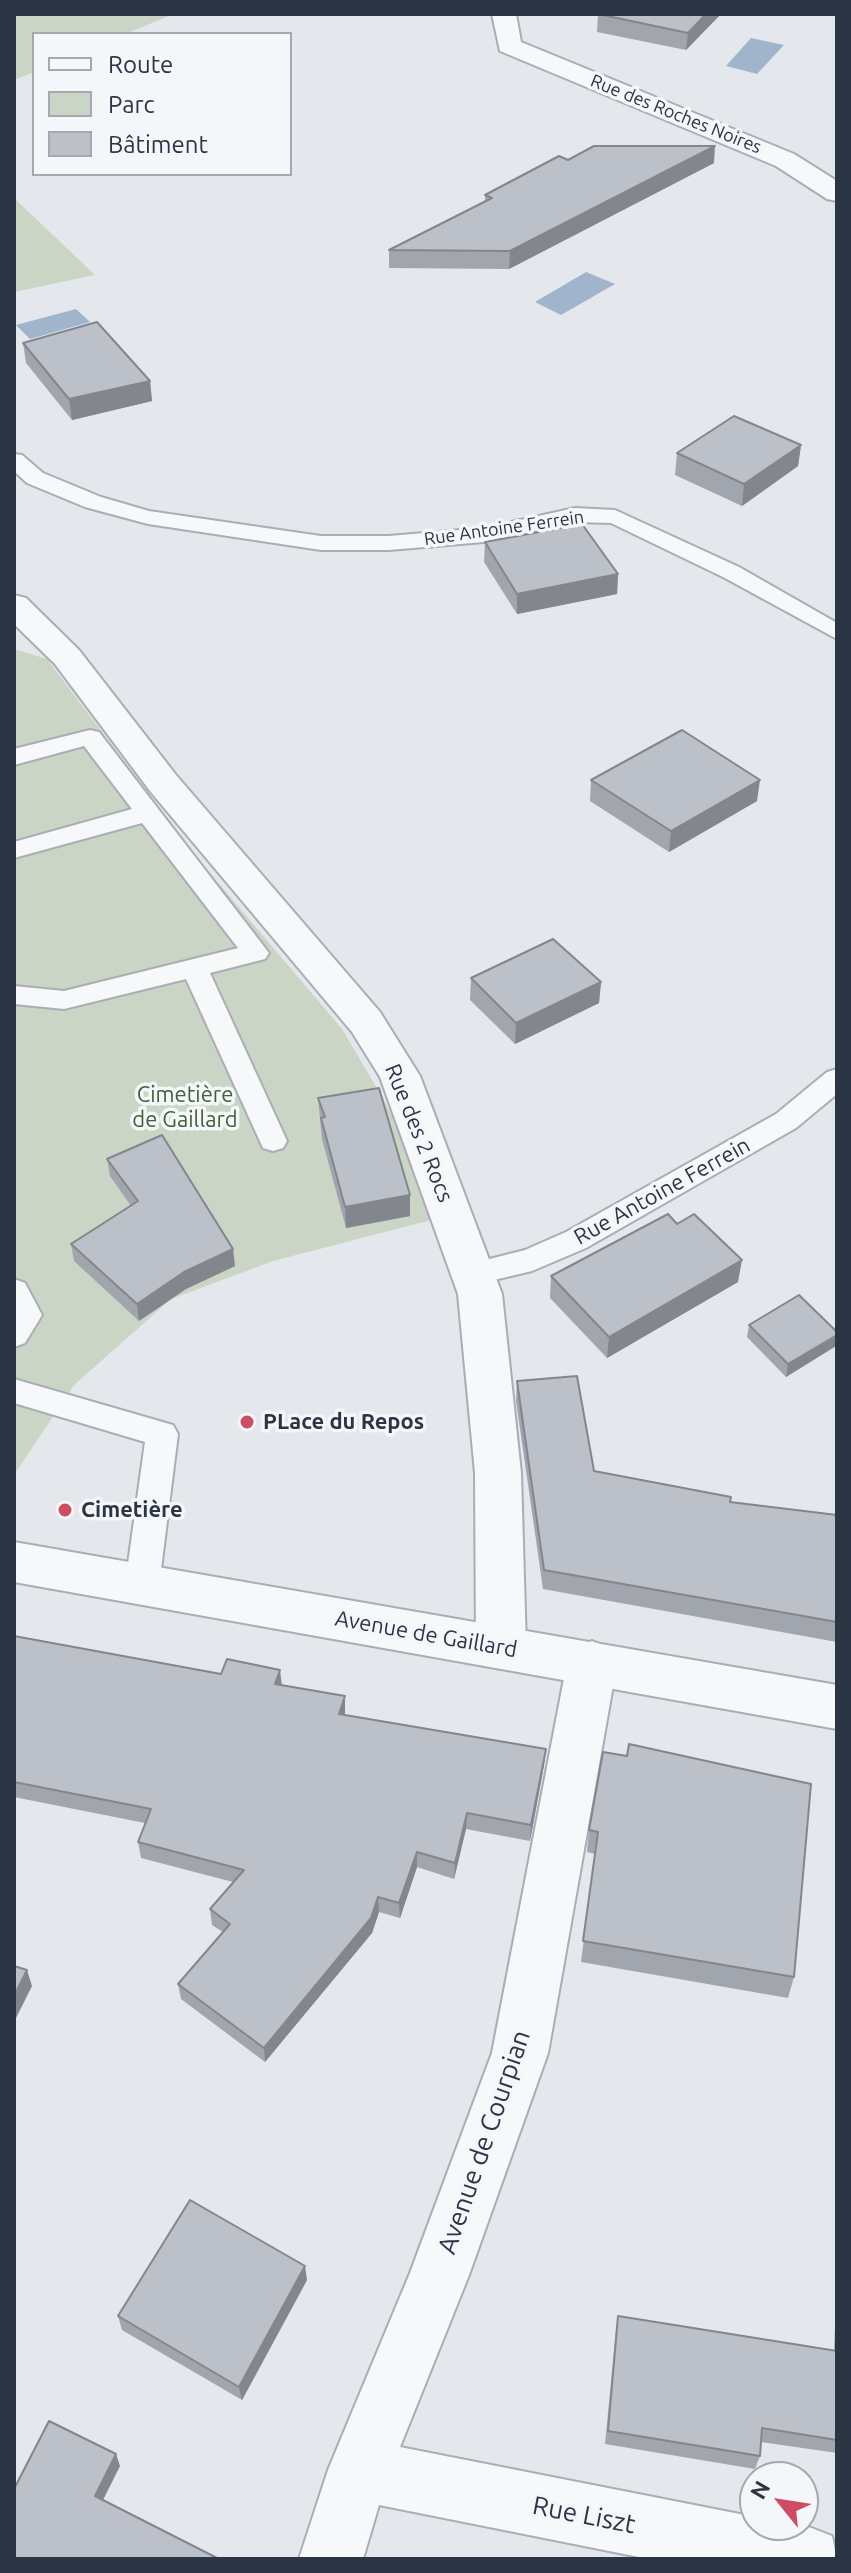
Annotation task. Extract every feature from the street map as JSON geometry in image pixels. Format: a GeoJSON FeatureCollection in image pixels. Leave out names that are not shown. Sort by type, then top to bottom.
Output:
{"type":"FeatureCollection","features":[{"type":"Feature","properties":{"kind":"street","name":"Rue des Roches Noires"},"geometry":{"type":"LineString","coordinates":[[504,14],[509,46],[785,160],[837,193]]}},
{"type":"Feature","properties":{"kind":"street","name":"Rue des 2 Rocs"},"geometry":{"type":"LineString","coordinates":[[14,605],[67,657],[163,783],[384,1046],[400,1076],[480,1294],[498,1473],[501,1648]]}},
{"type":"Feature","properties":{"kind":"street","name":"Avenue de Gaillard"},"geometry":{"type":"LineString","coordinates":[[14,1562],[837,1707]]}},
{"type":"Feature","properties":{"kind":"street","name":"Avenue de Courpian"},"geometry":{"type":"LineString","coordinates":[[331,2559],[359,2470],[439,2275],[520,2053],[592,1663]]}},
{"type":"Feature","properties":{"kind":"street","name":"Rue Liszt"},"geometry":{"type":"LineString","coordinates":[[359,2470],[809,2559]]}},
{"type":"Feature","properties":{"kind":"lane","name":"Rue Antoine Ferrein"},"geometry":{"type":"LineString","coordinates":[[14,460],[35,478],[93,502],[148,517],[321,543],[389,543],[484,535],[575,515],[615,517],[731,572],[837,632]]}},
{"type":"Feature","properties":{"kind":"lane"},"geometry":{"type":"LineString","coordinates":[[14,757],[90,737],[256,953],[64,1000],[14,995]]}},
{"type":"Feature","properties":{"kind":"lane"},"geometry":{"type":"LineString","coordinates":[[14,850],[148,813]]}},
{"type":"Feature","properties":{"kind":"lane"},"geometry":{"type":"LineString","coordinates":[[194,968],[273,1141]]}},
{"type":"Feature","properties":{"kind":"lane","name":"Rue Antoine Ferrein"},"geometry":{"type":"LineString","coordinates":[[473,1274],[532,1260],[576,1240],[786,1121],[837,1079]]}},
{"type":"Feature","properties":{"kind":"lane"},"geometry":{"type":"LineString","coordinates":[[14,1291],[27,1315],[14,1335]]}},
{"type":"Feature","properties":{"kind":"lane"},"geometry":{"type":"LineString","coordinates":[[14,1391],[162,1434],[142,1585]]}},
{"type":"Feature","properties":{"kind":"green space"},"geometry":{"type":"Polygon","coordinates":[[[14,14],[174,14],[130,32],[32,32],[32,73],[14,80],[14,14]]]}},
{"type":"Feature","properties":{"kind":"green space"},"geometry":{"type":"Polygon","coordinates":[[[14,198],[95,275],[14,292],[14,198]]]}},
{"type":"Feature","properties":{"kind":"green space","name":"Cimetière de Gaillard"},"geometry":{"type":"Polygon","coordinates":[[[14,649],[47,659],[198,859],[342,1029],[392,1114],[431,1220],[273,1261],[171,1299],[74,1385],[14,1475],[14,649]]]}},
{"type":"Feature","properties":{"kind":"water"},"geometry":{"type":"Polygon","coordinates":[[[751,38],[784,45],[757,74],[726,66],[751,38]]]}},
{"type":"Feature","properties":{"kind":"water"},"geometry":{"type":"Polygon","coordinates":[[[586,272],[615,284],[561,315],[535,302],[586,272]]]}},
{"type":"Feature","properties":{"kind":"water"},"geometry":{"type":"Polygon","coordinates":[[[76,309],[90,322],[30,339],[16,325],[76,309]]]}},
{"type":"Feature","properties":{"kind":"building"},"geometry":{"type":"Polygon","coordinates":[[[598,14],[706,14],[688,33],[598,14]]]}},
{"type":"Feature","properties":{"kind":"building"},"geometry":{"type":"Polygon","coordinates":[[[594,146],[715,146],[510,251],[389,250],[492,198],[485,195],[559,156],[568,160],[594,146]]]}},
{"type":"Feature","properties":{"kind":"building"},"geometry":{"type":"Polygon","coordinates":[[[97,322],[150,381],[69,399],[23,343],[97,322]]]}},
{"type":"Feature","properties":{"kind":"building"},"geometry":{"type":"Polygon","coordinates":[[[734,416],[801,445],[744,484],[677,453],[734,416]]]}},
{"type":"Feature","properties":{"kind":"building"},"geometry":{"type":"Polygon","coordinates":[[[582,524],[618,574],[517,594],[485,542],[582,524]]]}},
{"type":"Feature","properties":{"kind":"building"},"geometry":{"type":"Polygon","coordinates":[[[682,730],[760,780],[671,831],[591,780],[682,730]]]}},
{"type":"Feature","properties":{"kind":"building"},"geometry":{"type":"Polygon","coordinates":[[[553,939],[601,982],[516,1023],[471,978],[553,939]]]}},
{"type":"Feature","properties":{"kind":"building"},"geometry":{"type":"Polygon","coordinates":[[[379,1088],[410,1195],[345,1207],[318,1098],[379,1088]]]}},
{"type":"Feature","properties":{"kind":"building"},"geometry":{"type":"Polygon","coordinates":[[[162,1135],[233,1249],[184,1272],[137,1304],[71,1244],[138,1201],[107,1159],[162,1135]]]}},
{"type":"Feature","properties":{"kind":"building"},"geometry":{"type":"Polygon","coordinates":[[[668,1214],[677,1224],[694,1214],[742,1260],[609,1337],[551,1276],[668,1214]]]}},
{"type":"Feature","properties":{"kind":"building"},"geometry":{"type":"Polygon","coordinates":[[[799,1295],[837,1335],[788,1364],[749,1325],[799,1295]]]}},
{"type":"Feature","properties":{"kind":"building"},"geometry":{"type":"Polygon","coordinates":[[[577,1376],[594,1471],[731,1497],[730,1502],[837,1515],[837,1622],[544,1570],[517,1381],[577,1376]]]}},
{"type":"Feature","properties":{"kind":"building"},"geometry":{"type":"Polygon","coordinates":[[[14,1636],[221,1674],[227,1659],[280,1670],[275,1684],[345,1696],[339,1714],[546,1749],[531,1825],[467,1813],[455,1863],[417,1852],[399,1903],[378,1897],[371,1918],[264,2048],[178,1984],[230,1924],[210,1909],[244,1870],[138,1842],[151,1809],[14,1782],[14,1636]]]}},
{"type":"Feature","properties":{"kind":"building"},"geometry":{"type":"Polygon","coordinates":[[[629,1744],[811,1784],[794,1977],[583,1941],[598,1832],[589,1830],[603,1752],[627,1756],[629,1744]]]}},
{"type":"Feature","properties":{"kind":"building"},"geometry":{"type":"Polygon","coordinates":[[[14,1966],[27,1970],[14,1996],[14,1966]]]}},
{"type":"Feature","properties":{"kind":"building"},"geometry":{"type":"Polygon","coordinates":[[[190,2200],[305,2266],[239,2387],[118,2316],[190,2200]]]}},
{"type":"Feature","properties":{"kind":"building"},"geometry":{"type":"Polygon","coordinates":[[[618,2316],[837,2351],[837,2440],[762,2428],[760,2456],[608,2431],[618,2316]]]}},
{"type":"Feature","properties":{"kind":"building"},"geometry":{"type":"Polygon","coordinates":[[[49,2421],[116,2454],[95,2496],[219,2559],[14,2559],[14,2489],[49,2421]]]}},
{"type":"Feature","properties":{"kind":"place","name":"PLace du Repos"},"geometry":{"type":"Point","coordinates":[247,1422]}},
{"type":"Feature","properties":{"kind":"place","name":"Cimetière"},"geometry":{"type":"Point","coordinates":[65,1510]}}]}
